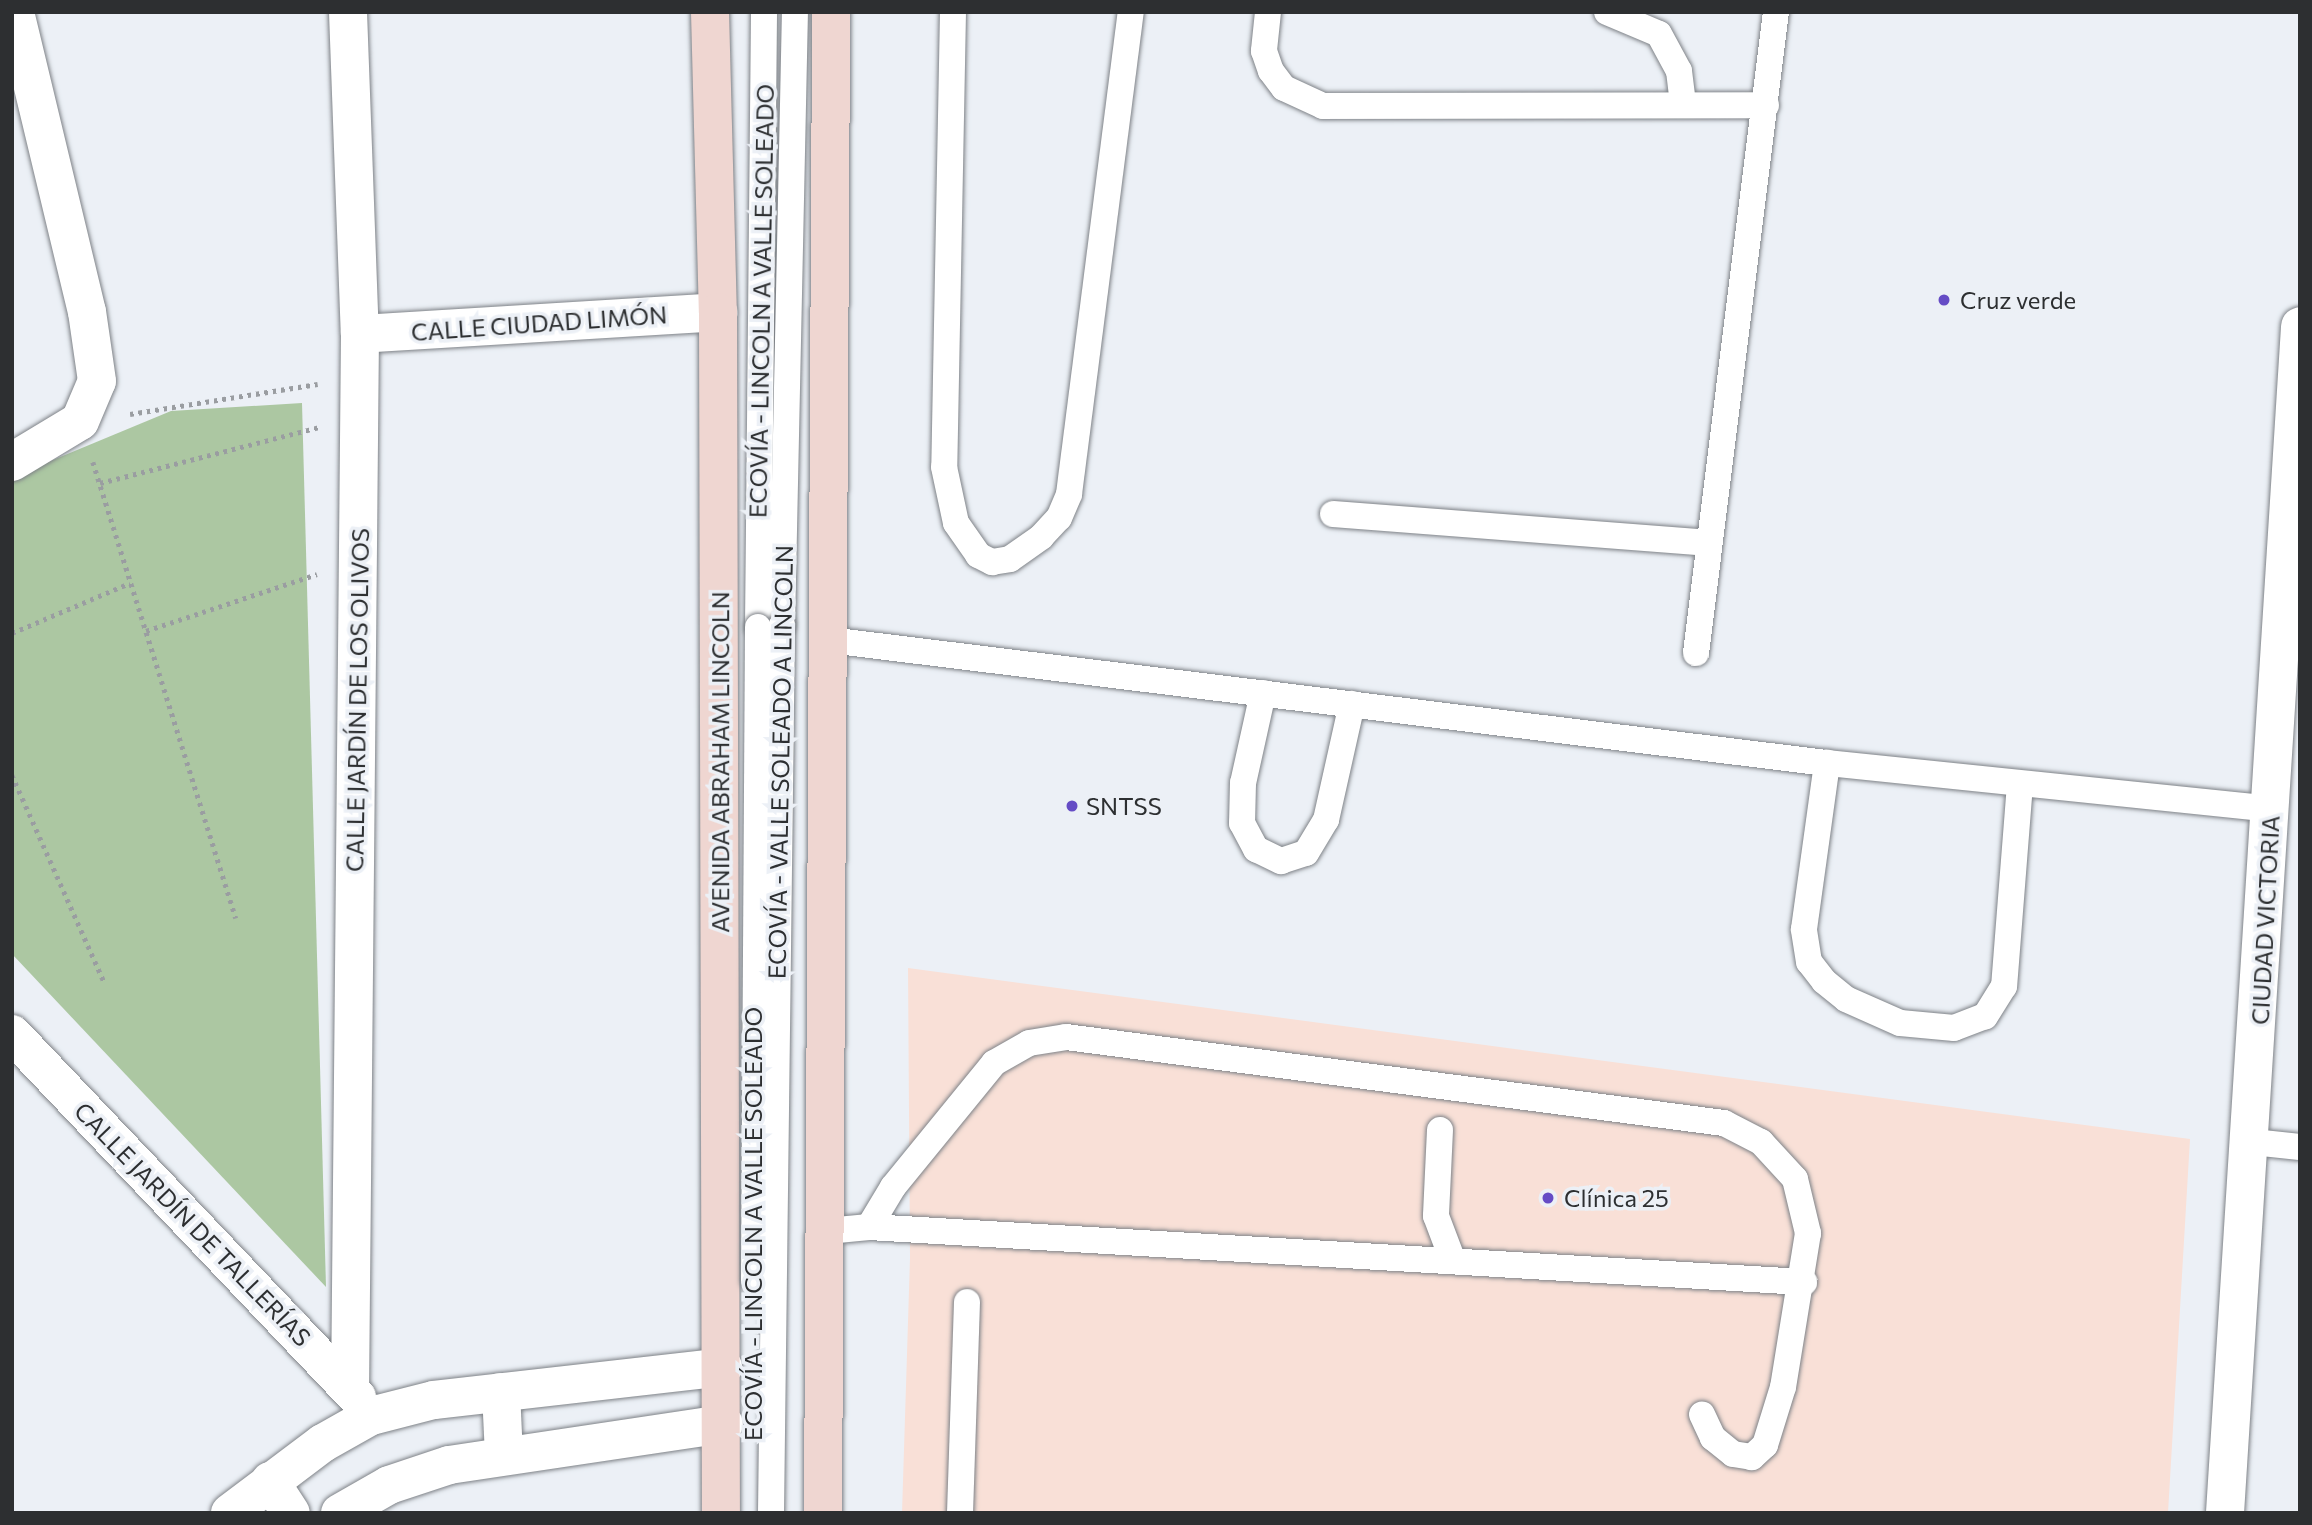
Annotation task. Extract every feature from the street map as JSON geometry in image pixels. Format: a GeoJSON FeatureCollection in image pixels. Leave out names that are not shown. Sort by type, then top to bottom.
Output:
{"type":"FeatureCollection","features":[{"type":"Feature","properties":{"kind":"main road","name":"AVENIDA ABRAHAM LINCOLN"},"geometry":{"type":"LineString","coordinates":[[710,12],[718,312],[724,1424],[721,1513]]}},
{"type":"Feature","properties":{"kind":"main road"},"geometry":{"type":"LineString","coordinates":[[824,1513],[831,12]]}},
{"type":"Feature","properties":{"kind":"street"},"geometry":{"type":"LineString","coordinates":[[12,462],[87,411],[89,323],[15,12]]}},
{"type":"Feature","properties":{"kind":"street","name":"CALLE JARDÍN DE LOS OLIVOS"},"geometry":{"type":"LineString","coordinates":[[348,12],[360,334],[360,1402]]}},
{"type":"Feature","properties":{"kind":"street","name":"CALLE CIUDAD LIMÓN"},"geometry":{"type":"LineString","coordinates":[[360,334],[718,312]]}},
{"type":"Feature","properties":{"kind":"street","name":"CIUDAD VICTORIA"},"geometry":{"type":"LineString","coordinates":[[2225,1513],[2253,1142],[2300,326]]}},
{"type":"Feature","properties":{"kind":"street","name":"CALLE JARDÍN DE TALLERÍAS"},"geometry":{"type":"LineString","coordinates":[[12,1034],[360,1402]]}},
{"type":"Feature","properties":{"kind":"street"},"geometry":{"type":"LineString","coordinates":[[230,1513],[360,1402],[500,1391],[723,1367]]}},
{"type":"Feature","properties":{"kind":"street"},"geometry":{"type":"LineString","coordinates":[[500,1391],[504,1455]]}},
{"type":"Feature","properties":{"kind":"street"},"geometry":{"type":"LineString","coordinates":[[340,1513],[389,1485],[504,1455],[724,1424]]}},
{"type":"Feature","properties":{"kind":"street"},"geometry":{"type":"LineString","coordinates":[[270,1481],[291,1513]]}},
{"type":"Feature","properties":{"kind":"lane","name":"ECOVÍA - LINCOLN A VALLE SOLEADO"},"geometry":{"type":"LineString","coordinates":[[753,1513],[770,626],[764,12]]}},
{"type":"Feature","properties":{"kind":"lane","name":"ECOVÍA - VALLE SOLEADO A LINCOLN"},"geometry":{"type":"LineString","coordinates":[[771,1513],[770,626],[795,12]]}},
{"type":"Feature","properties":{"kind":"lane"},"geometry":{"type":"LineString","coordinates":[[953,12],[944,467],[956,523],[978,555],[992,562],[1010,558],[1041,537],[1059,518],[1069,494],[1131,12]]}},
{"type":"Feature","properties":{"kind":"lane"},"geometry":{"type":"LineString","coordinates":[[1268,12],[1264,51],[1271,71],[1284,88],[1323,106],[1766,105]]}},
{"type":"Feature","properties":{"kind":"lane"},"geometry":{"type":"LineString","coordinates":[[1607,12],[1659,34],[1679,71],[1683,104]]}},
{"type":"Feature","properties":{"kind":"lane"},"geometry":{"type":"LineString","coordinates":[[1696,653],[1707,543],[1776,12]]}},
{"type":"Feature","properties":{"kind":"lane"},"geometry":{"type":"LineString","coordinates":[[1333,514],[1707,543]]}},
{"type":"Feature","properties":{"kind":"lane"},"geometry":{"type":"LineString","coordinates":[[829,640],[1827,763],[2272,809]]}},
{"type":"Feature","properties":{"kind":"lane"},"geometry":{"type":"LineString","coordinates":[[1262,693],[1243,783],[1242,822],[1256,849],[1281,861],[1306,853],[1326,820],[1352,704]]}},
{"type":"Feature","properties":{"kind":"lane"},"geometry":{"type":"LineString","coordinates":[[1827,763],[1804,907],[1809,962],[1846,999],[1927,1028],[1970,1024],[1998,1001],[2020,784]]}},
{"type":"Feature","properties":{"kind":"lane"},"geometry":{"type":"LineString","coordinates":[[869,1227],[893,1187],[994,1063],[1029,1043],[1066,1037],[1724,1123],[1761,1142],[1795,1179],[1808,1217],[1804,1282],[1776,1417],[1759,1453],[1742,1458],[1723,1447],[1702,1414]]}},
{"type":"Feature","properties":{"kind":"lane"},"geometry":{"type":"LineString","coordinates":[[1440,1129],[1436,1216],[1453,1261]]}},
{"type":"Feature","properties":{"kind":"lane"},"geometry":{"type":"LineString","coordinates":[[2253,1142],[2300,1147]]}},
{"type":"Feature","properties":{"kind":"lane"},"geometry":{"type":"LineString","coordinates":[[827,1231],[869,1227],[1804,1282]]}},
{"type":"Feature","properties":{"kind":"lane"},"geometry":{"type":"LineString","coordinates":[[960,1513],[967,1303]]}},
{"type":"Feature","properties":{"kind":"path"},"geometry":{"type":"LineString","coordinates":[[236,918],[100,483],[87,411],[360,378]]}},
{"type":"Feature","properties":{"kind":"path"},"geometry":{"type":"LineString","coordinates":[[100,483],[359,417]]}},
{"type":"Feature","properties":{"kind":"path"},"geometry":{"type":"LineString","coordinates":[[146,631],[358,561]]}},
{"type":"Feature","properties":{"kind":"path"},"geometry":{"type":"LineString","coordinates":[[12,633],[130,583]]}},
{"type":"Feature","properties":{"kind":"path"},"geometry":{"type":"LineString","coordinates":[[12,775],[105,984]]}},
{"type":"Feature","properties":{"kind":"shaded area","name":"Clínica 25"},"geometry":{"type":"Polygon","coordinates":[[[908,968],[2190,1139],[2168,1513],[902,1513],[910,1258],[908,968]]]}},
{"type":"Feature","properties":{"kind":"green space"},"geometry":{"type":"Polygon","coordinates":[[[302,403],[326,1287],[12,954],[12,477],[171,411],[302,403]]]}},
{"type":"Feature","properties":{"kind":"place","name":"Cruz verde"},"geometry":{"type":"Point","coordinates":[1944,300]}},
{"type":"Feature","properties":{"kind":"place","name":"SNTSS"},"geometry":{"type":"Point","coordinates":[1072,806]}},
{"type":"Feature","properties":{"kind":"place","name":"Clínica 25"},"geometry":{"type":"Point","coordinates":[1548,1198]}}]}
